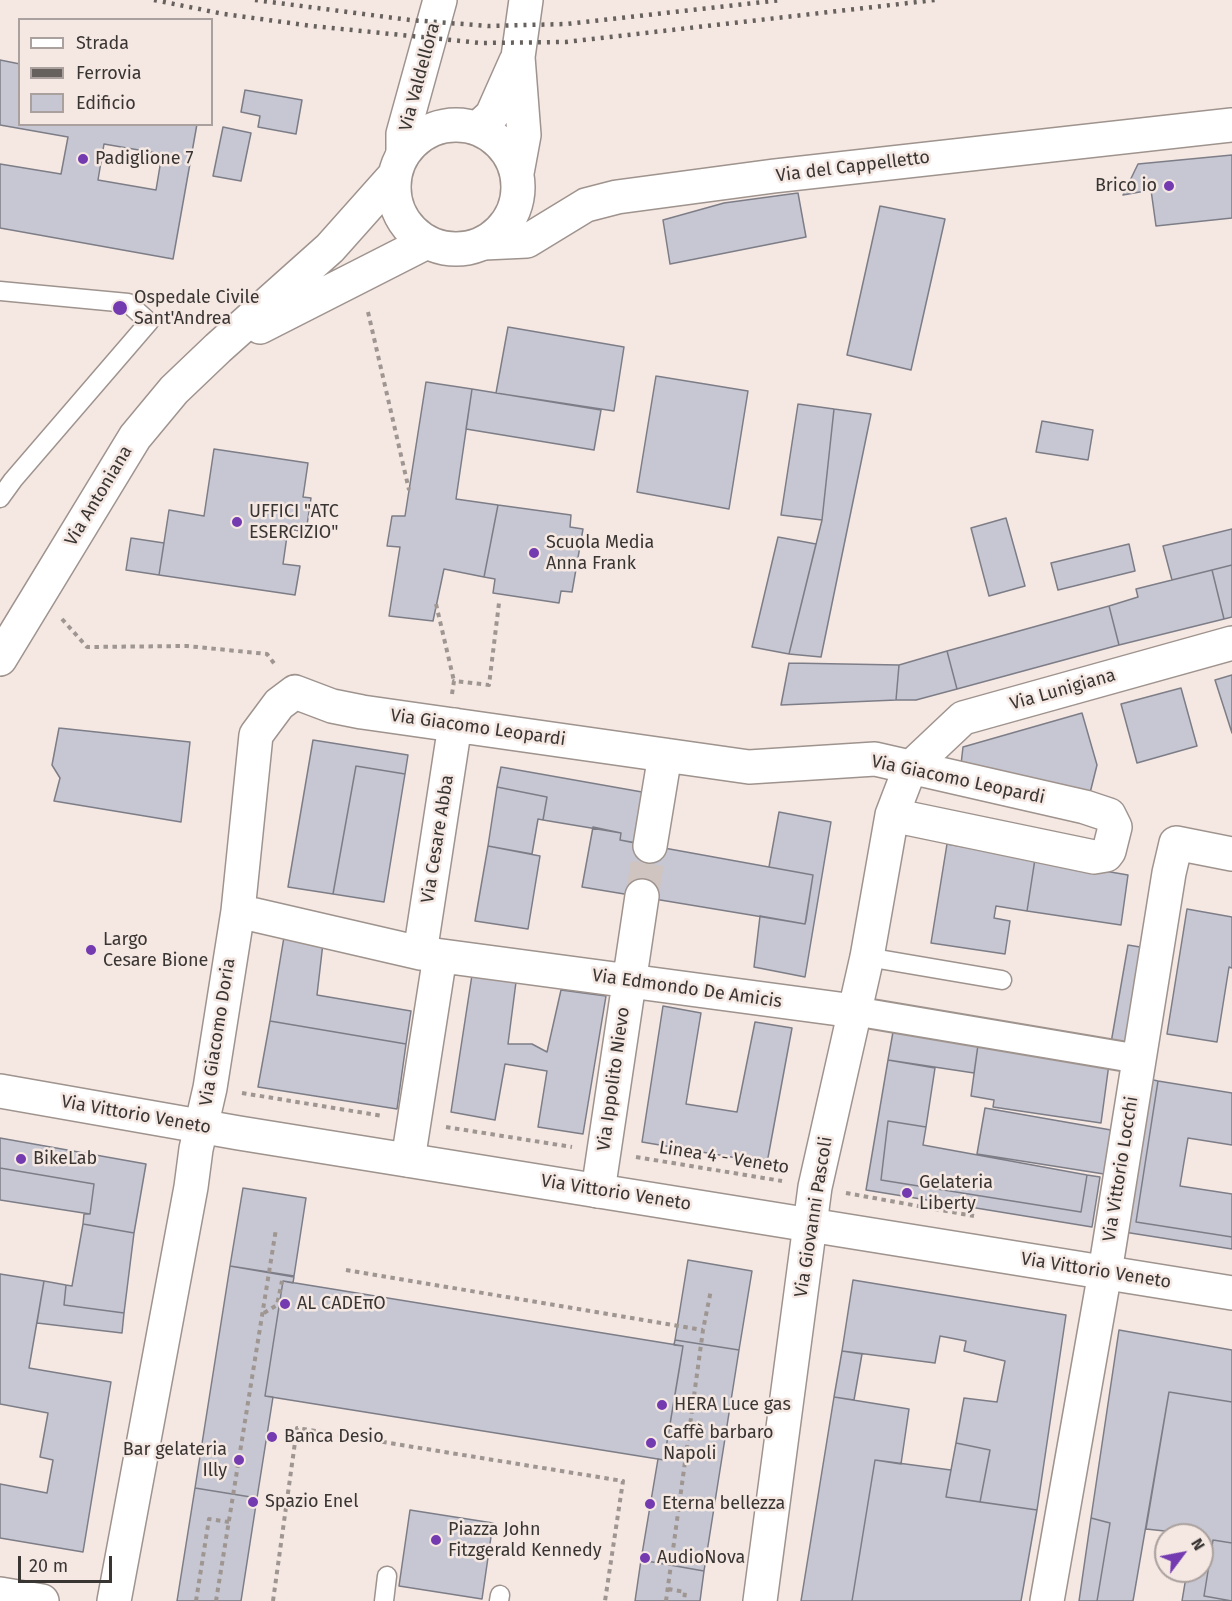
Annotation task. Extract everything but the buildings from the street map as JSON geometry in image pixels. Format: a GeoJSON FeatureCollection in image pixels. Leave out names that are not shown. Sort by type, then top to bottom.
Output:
{"type":"FeatureCollection","features":[{"type":"Feature","properties":{"kind":"street","name":"Via Valdellora"},"geometry":{"type":"LineString","coordinates":[[399,165],[403,134],[440,0]]}},
{"type":"Feature","properties":{"kind":"street"},"geometry":{"type":"LineString","coordinates":[[517,173],[509,153],[495,138],[478,128],[456,124],[435,128],[417,138],[399,165],[395,195],[400,214],[412,230],[428,242],[446,248],[465,248],[484,243],[501,230],[512,213],[518,193],[517,173],[524,135],[518,57],[526,0]]}},
{"type":"Feature","properties":{"kind":"street"},"geometry":{"type":"LineString","coordinates":[[478,128],[492,116],[518,57]]}},
{"type":"Feature","properties":{"kind":"street","name":"Via del Cappelletto"},"geometry":{"type":"LineString","coordinates":[[484,243],[527,241],[586,205],[606,199],[774,176],[1232,125]]}},
{"type":"Feature","properties":{"kind":"street","name":"Via Antoniana"},"geometry":{"type":"LineString","coordinates":[[0,659],[135,437],[174,390],[330,248],[399,165]]}},
{"type":"Feature","properties":{"kind":"street","name":"Via Antoniana"},"geometry":{"type":"LineString","coordinates":[[218,348],[428,242]]}},
{"type":"Feature","properties":{"kind":"street","name":"Via Lunigiana"},"geometry":{"type":"LineString","coordinates":[[910,768],[963,718],[1232,644]]}},
{"type":"Feature","properties":{"kind":"street","name":"Via Giacomo Leopardi"},"geometry":{"type":"LineString","coordinates":[[295,692],[333,706],[362,712],[749,767],[875,759],[1085,807],[1109,816],[1115,827],[1112,844],[1106,855],[1094,857],[892,815]]}},
{"type":"Feature","properties":{"kind":"street","name":"Via Giacomo Doria"},"geometry":{"type":"LineString","coordinates":[[114,1601],[191,1187],[196,1149],[210,1088],[238,911],[256,735],[279,704],[295,692]]}},
{"type":"Feature","properties":{"kind":"street","name":"Via Cesare Abba"},"geometry":{"type":"LineString","coordinates":[[408,1160],[414,1121],[452,725]]}},
{"type":"Feature","properties":{"kind":"street"},"geometry":{"type":"LineString","coordinates":[[650,846],[664,754]]}},
{"type":"Feature","properties":{"kind":"street","name":"Via Giovanni Pascoli"},"geometry":{"type":"LineString","coordinates":[[760,1601],[815,1187],[867,957],[892,815],[910,768]]}},
{"type":"Feature","properties":{"kind":"street","name":"Via Vittorio Locchi"},"geometry":{"type":"LineString","coordinates":[[1047,1601],[1105,1272],[1169,873],[1176,843],[1232,854]]}},
{"type":"Feature","properties":{"kind":"street","name":"Via Ippolito Nievo"},"geometry":{"type":"LineString","coordinates":[[598,1191],[642,896]]}},
{"type":"Feature","properties":{"kind":"street","name":"Via Edmondo De Amicis"},"geometry":{"type":"LineString","coordinates":[[238,911],[430,955],[854,1011],[1139,1059]]}},
{"type":"Feature","properties":{"kind":"street","name":"Via Vittorio Veneto"},"geometry":{"type":"LineString","coordinates":[[0,1091],[408,1160],[1232,1293]]}},
{"type":"Feature","properties":{"kind":"street"},"geometry":{"type":"LineString","coordinates":[[0,1594],[42,1601]]}},
{"type":"Feature","properties":{"kind":"lane"},"geometry":{"type":"LineString","coordinates":[[0,291],[128,303],[149,321],[0,498]]}},
{"type":"Feature","properties":{"kind":"lane"},"geometry":{"type":"LineString","coordinates":[[867,957],[1002,980]]}},
{"type":"Feature","properties":{"kind":"lane"},"geometry":{"type":"LineString","coordinates":[[384,1601],[387,1576]]}},
{"type":"Feature","properties":{"kind":"path"},"geometry":{"type":"LineString","coordinates":[[368,312],[409,490]]}},
{"type":"Feature","properties":{"kind":"path"},"geometry":{"type":"LineString","coordinates":[[40,594],[87,646],[187,646],[267,654],[295,692]]}},
{"type":"Feature","properties":{"kind":"path"},"geometry":{"type":"LineString","coordinates":[[454,681],[489,685],[499,603]]}},
{"type":"Feature","properties":{"kind":"path"},"geometry":{"type":"LineString","coordinates":[[436,604],[454,681],[452,725]]}},
{"type":"Feature","properties":{"kind":"path","name":"Linea 4 - Veneto"},"geometry":{"type":"LineString","coordinates":[[210,1088],[815,1187],[980,1217]]}},
{"type":"Feature","properties":{"kind":"path"},"geometry":{"type":"LineString","coordinates":[[216,1601],[276,1229]]}},
{"type":"Feature","properties":{"kind":"path"},"geometry":{"type":"LineString","coordinates":[[346,1270],[703,1330]]}},
{"type":"Feature","properties":{"kind":"path"},"geometry":{"type":"LineString","coordinates":[[263,1313],[277,1305],[282,1281]]}},
{"type":"Feature","properties":{"kind":"path"},"geometry":{"type":"LineString","coordinates":[[666,1601],[703,1330],[711,1290]]}},
{"type":"Feature","properties":{"kind":"path"},"geometry":{"type":"LineString","coordinates":[[273,1601],[297,1428],[623,1480],[605,1601]]}},
{"type":"Feature","properties":{"kind":"path"},"geometry":{"type":"LineString","coordinates":[[196,1601],[209,1519],[229,1522]]}},
{"type":"Feature","properties":{"kind":"path"},"geometry":{"type":"LineString","coordinates":[[668,1589],[685,1592],[684,1601]]}},
{"type":"Feature","properties":{"kind":"tunnel"},"geometry":{"type":"LineString","coordinates":[[642,896],[650,846]]}},
{"type":"Feature","properties":{"kind":"railway"},"geometry":{"type":"LineString","coordinates":[[154,0],[224,14],[312,26],[481,43],[566,42],[935,0]]}},
{"type":"Feature","properties":{"kind":"railway"},"geometry":{"type":"LineString","coordinates":[[255,0],[410,20],[489,26],[566,24],[781,0]]}},
{"type":"Feature","properties":{"kind":"place","name":"Padiglione 7"},"geometry":{"type":"Point","coordinates":[83,159]}},
{"type":"Feature","properties":{"kind":"place","name":"Brico io"},"geometry":{"type":"Point","coordinates":[1169,186]}},
{"type":"Feature","properties":{"kind":"place","name":"Ospedale Civile Sant'Andrea"},"geometry":{"type":"Point","coordinates":[120,308]}},
{"type":"Feature","properties":{"kind":"place","name":"UFFICI \"ATC ESERCIZIO\""},"geometry":{"type":"Point","coordinates":[237,522]}},
{"type":"Feature","properties":{"kind":"place","name":"Scuola Media Anna Frank"},"geometry":{"type":"Point","coordinates":[534,553]}},
{"type":"Feature","properties":{"kind":"place","name":"Largo Cesare Bione"},"geometry":{"type":"Point","coordinates":[91,950]}},
{"type":"Feature","properties":{"kind":"place","name":"BikeLab"},"geometry":{"type":"Point","coordinates":[21,1159]}},
{"type":"Feature","properties":{"kind":"place","name":"Gelateria Liberty"},"geometry":{"type":"Point","coordinates":[907,1193]}},
{"type":"Feature","properties":{"kind":"place","name":"AL CADEπO"},"geometry":{"type":"Point","coordinates":[285,1304]}},
{"type":"Feature","properties":{"kind":"place","name":"HERA Luce gas"},"geometry":{"type":"Point","coordinates":[662,1405]}},
{"type":"Feature","properties":{"kind":"place","name":"Banca Desio"},"geometry":{"type":"Point","coordinates":[272,1437]}},
{"type":"Feature","properties":{"kind":"place","name":"Caffè barbaro Napoli"},"geometry":{"type":"Point","coordinates":[651,1443]}},
{"type":"Feature","properties":{"kind":"place","name":"Bar gelateria Illy"},"geometry":{"type":"Point","coordinates":[239,1460]}},
{"type":"Feature","properties":{"kind":"place","name":"Spazio Enel"},"geometry":{"type":"Point","coordinates":[253,1502]}},
{"type":"Feature","properties":{"kind":"place","name":"Eterna bellezza"},"geometry":{"type":"Point","coordinates":[650,1504]}},
{"type":"Feature","properties":{"kind":"place","name":"Piazza John Fitzgerald Kennedy"},"geometry":{"type":"Point","coordinates":[436,1540]}},
{"type":"Feature","properties":{"kind":"place","name":"AudioNova"},"geometry":{"type":"Point","coordinates":[645,1558]}}]}
